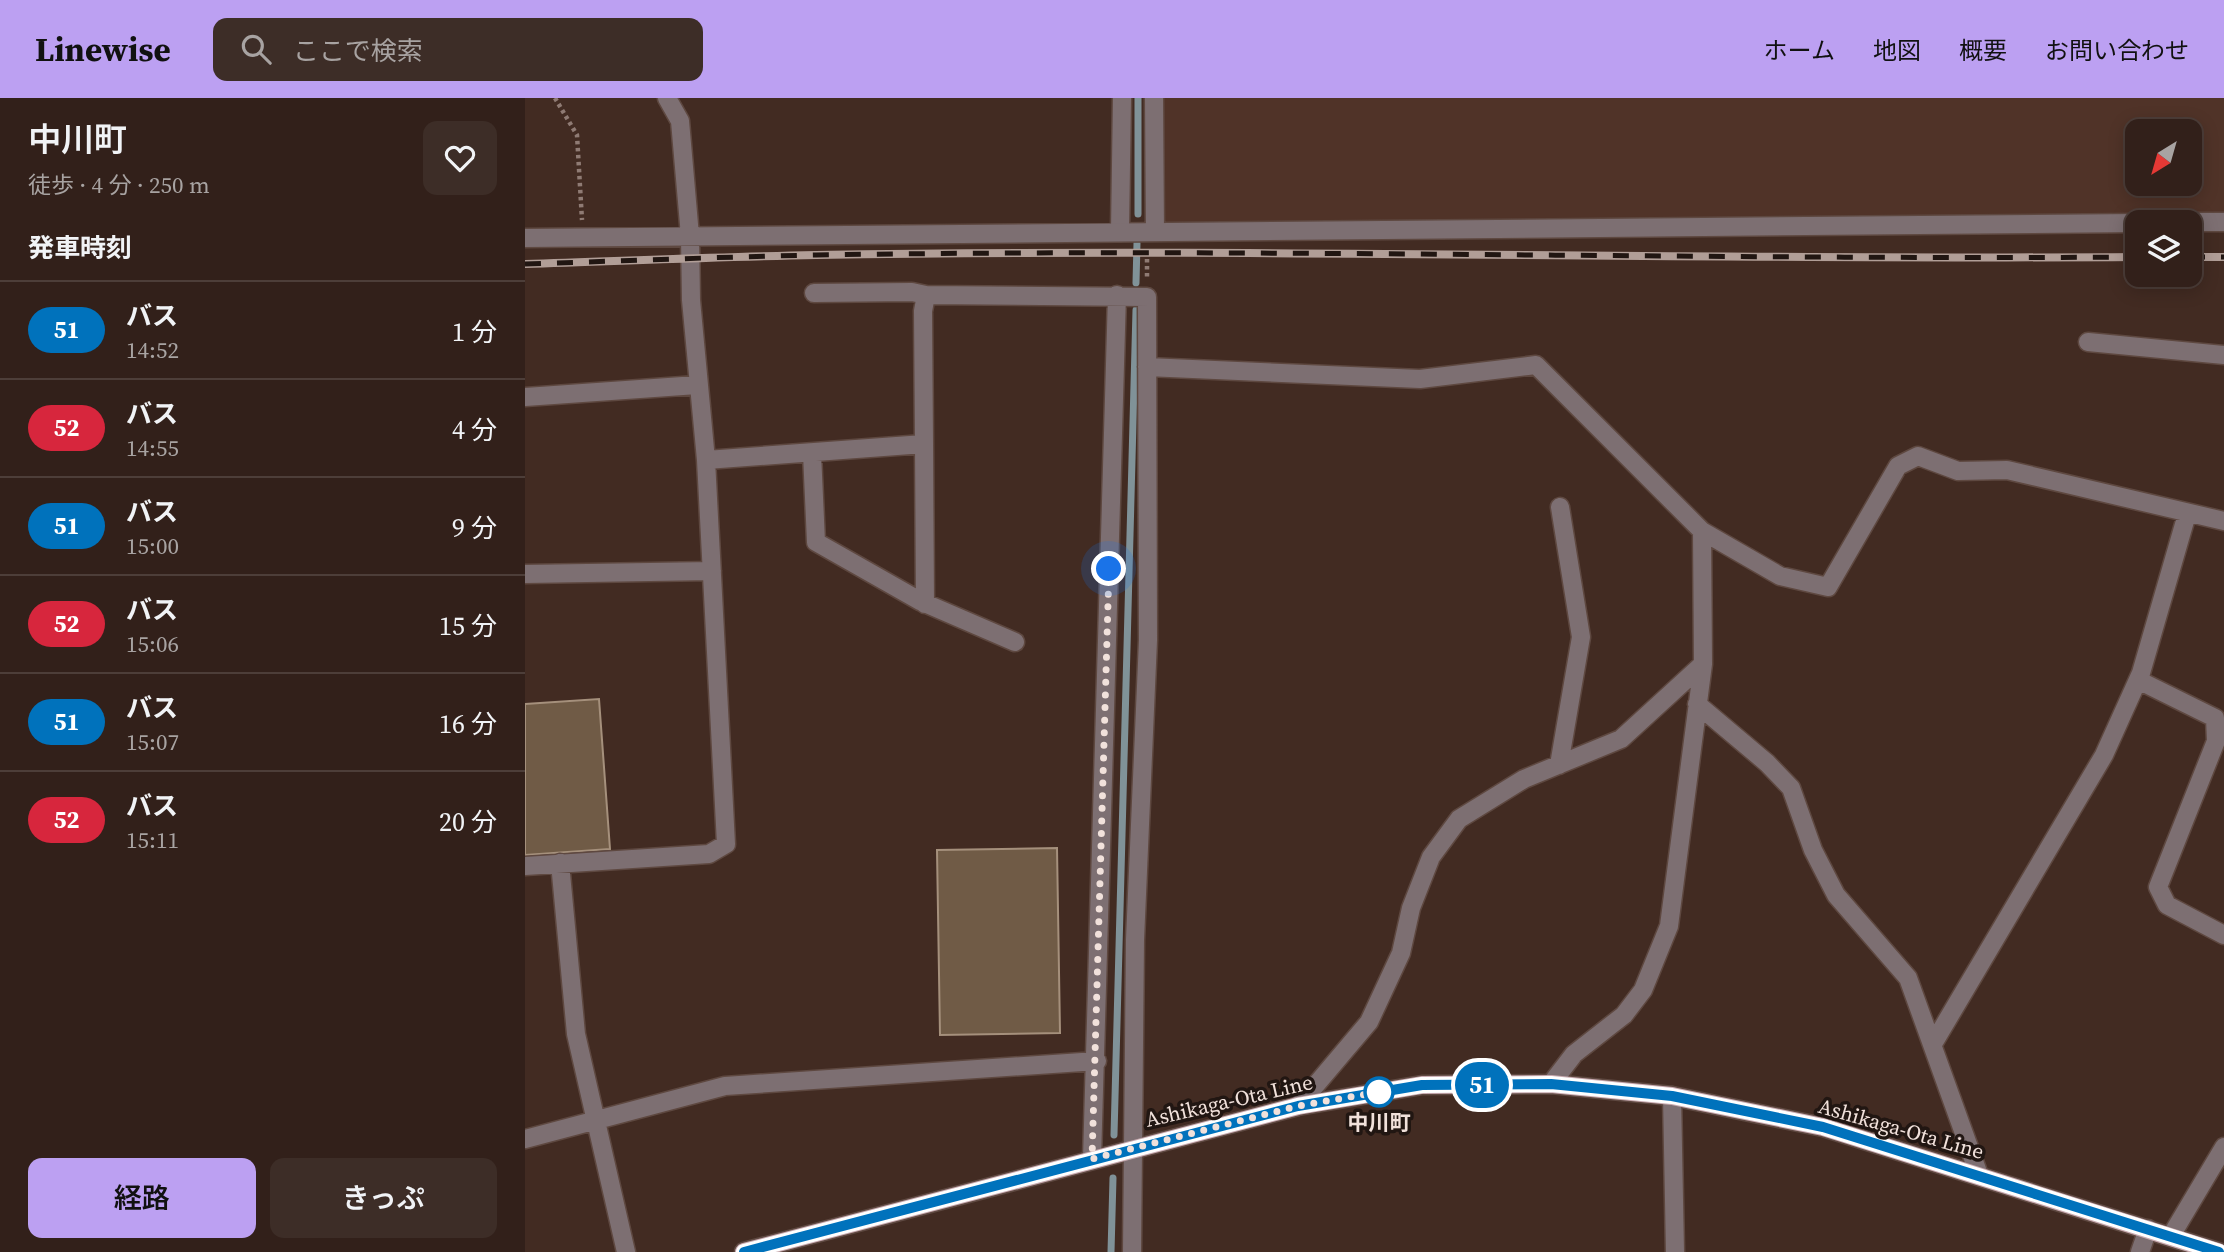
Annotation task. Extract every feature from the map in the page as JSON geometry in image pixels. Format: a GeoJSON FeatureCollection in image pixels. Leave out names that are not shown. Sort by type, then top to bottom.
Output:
{"type":"FeatureCollection","features":[{"type":"Feature","properties":{"kind":"main road","name":"Ashikaga-Ota Line"},"geometry":{"type":"LineString","coordinates":[[744,1252],[770,1248],[1134,1147],[1298,1106],[1422,1085],[1551,1084],[1672,1096],[1823,1127],[2209,1250]]}},
{"type":"Feature","properties":{"kind":"street"},"geometry":{"type":"LineString","coordinates":[[525,866],[709,854],[726,844],[706,460],[697,385],[691,236],[680,121],[667,98]]}},
{"type":"Feature","properties":{"kind":"street"},"geometry":{"type":"LineString","coordinates":[[1120,230],[1122,98]]}},
{"type":"Feature","properties":{"kind":"street"},"geometry":{"type":"LineString","coordinates":[[1154,98],[1155,232]]}},
{"type":"Feature","properties":{"kind":"street"},"geometry":{"type":"LineString","coordinates":[[2202,222],[2224,222]]}},
{"type":"Feature","properties":{"kind":"street"},"geometry":{"type":"LineString","coordinates":[[525,238],[1120,230],[1155,232],[2125,223]]}},
{"type":"Feature","properties":{"kind":"street"},"geometry":{"type":"LineString","coordinates":[[814,293],[912,292],[926,295],[1147,297],[1148,640],[1135,940],[1132,1252]]}},
{"type":"Feature","properties":{"kind":"street"},"geometry":{"type":"LineString","coordinates":[[925,604],[923,312],[926,295]]}},
{"type":"Feature","properties":{"kind":"street"},"geometry":{"type":"LineString","coordinates":[[1092,1159],[1097,1061],[1117,295]]}},
{"type":"Feature","properties":{"kind":"street"},"geometry":{"type":"LineString","coordinates":[[2088,342],[2224,355]]}},
{"type":"Feature","properties":{"kind":"street"},"geometry":{"type":"LineString","coordinates":[[1147,367],[1420,379],[1536,365],[1702,531],[1780,576],[1828,587],[1898,466],[1918,456],[1958,471],[2007,470],[2224,521]]}},
{"type":"Feature","properties":{"kind":"street"},"geometry":{"type":"LineString","coordinates":[[525,397],[697,385]]}},
{"type":"Feature","properties":{"kind":"street"},"geometry":{"type":"LineString","coordinates":[[706,460],[924,444]]}},
{"type":"Feature","properties":{"kind":"street"},"geometry":{"type":"LineString","coordinates":[[812,453],[816,542],[925,604],[1015,642]]}},
{"type":"Feature","properties":{"kind":"street"},"geometry":{"type":"LineString","coordinates":[[1559,765],[1581,637],[1560,507]]}},
{"type":"Feature","properties":{"kind":"street"},"geometry":{"type":"LineString","coordinates":[[1933,1044],[2104,755],[2138,680],[2186,514]]}},
{"type":"Feature","properties":{"kind":"street"},"geometry":{"type":"LineString","coordinates":[[1551,1084],[1574,1054],[1631,1007],[1643,990],[1669,926],[1703,664],[1702,531]]}},
{"type":"Feature","properties":{"kind":"street"},"geometry":{"type":"LineString","coordinates":[[525,574],[712,571]]}},
{"type":"Feature","properties":{"kind":"street"},"geometry":{"type":"LineString","coordinates":[[1298,1106],[1370,1022],[1401,953],[1411,908],[1431,857],[1459,819],[1524,779],[1621,739],[1703,664]]}},
{"type":"Feature","properties":{"kind":"street"},"geometry":{"type":"LineString","coordinates":[[2138,680],[2215,718],[2216,741],[2158,887],[2167,905],[2224,935]]}},
{"type":"Feature","properties":{"kind":"street"},"geometry":{"type":"LineString","coordinates":[[1697,704],[1767,763],[1791,788],[1813,850],[1836,895],[1908,978],[1979,1175]]}},
{"type":"Feature","properties":{"kind":"street"},"geometry":{"type":"LineString","coordinates":[[560,863],[576,1034],[626,1252]]}},
{"type":"Feature","properties":{"kind":"street"},"geometry":{"type":"LineString","coordinates":[[525,1139],[725,1086],[1097,1061]]}},
{"type":"Feature","properties":{"kind":"street"},"geometry":{"type":"LineString","coordinates":[[1672,1096],[1675,1252]]}},
{"type":"Feature","properties":{"kind":"street"},"geometry":{"type":"LineString","coordinates":[[2171,1236],[2224,1147]]}},
{"type":"Feature","properties":{"kind":"street"},"geometry":{"type":"LineString","coordinates":[[2140,1252],[2148,1229]]}},
{"type":"Feature","properties":{"kind":"path"},"geometry":{"type":"LineString","coordinates":[[555,98],[577,135],[583,238]]}},
{"type":"Feature","properties":{"kind":"path"},"geometry":{"type":"LineString","coordinates":[[1147,250],[1147,285]]}},
{"type":"Feature","properties":{"kind":"shaded area"},"geometry":{"type":"Polygon","coordinates":[[[1154,98],[2224,98],[2224,222],[2202,222],[2202,210],[2125,210],[2125,223],[1155,232],[1154,98]]]}},
{"type":"Feature","properties":{"kind":"building"},"geometry":{"type":"Polygon","coordinates":[[[599,699],[610,849],[525,855],[525,704],[599,699]]]}},
{"type":"Feature","properties":{"kind":"building"},"geometry":{"type":"Polygon","coordinates":[[[1057,848],[1060,1033],[940,1035],[937,850],[1057,848]]]}},
{"type":"Feature","properties":{"kind":"waterway"},"geometry":{"type":"LineString","coordinates":[[1138,98],[1138,214]]}},
{"type":"Feature","properties":{"kind":"waterway"},"geometry":{"type":"LineString","coordinates":[[1136,283],[1137,243]]}},
{"type":"Feature","properties":{"kind":"waterway"},"geometry":{"type":"LineString","coordinates":[[1114,1135],[1136,310]]}},
{"type":"Feature","properties":{"kind":"waterway"},"geometry":{"type":"LineString","coordinates":[[1111,1252],[1113,1178]]}},
{"type":"Feature","properties":{"kind":"railway"},"geometry":{"type":"LineString","coordinates":[[525,264],[981,253],[2125,257]]}},
{"type":"Feature","properties":{"kind":"railway"},"geometry":{"type":"LineString","coordinates":[[2202,257],[2224,257]]}},
{"type":"Feature","properties":{"kind":"bus line","name":"51"},"geometry":{"type":"LineString","coordinates":[[744,1252],[1134,1147],[1298,1106],[1422,1085],[1551,1084],[1672,1096],[1823,1127],[2219,1252]]}},
{"type":"Feature","properties":{"kind":"place","name":"中川町"},"geometry":{"type":"Point","coordinates":[1379,1092]}},
{"type":"Feature","properties":{"kind":"route"},"geometry":{"type":"LineString","coordinates":[[1109,569],[1092,1159],[1298,1106],[1379,1092]]}}]}
